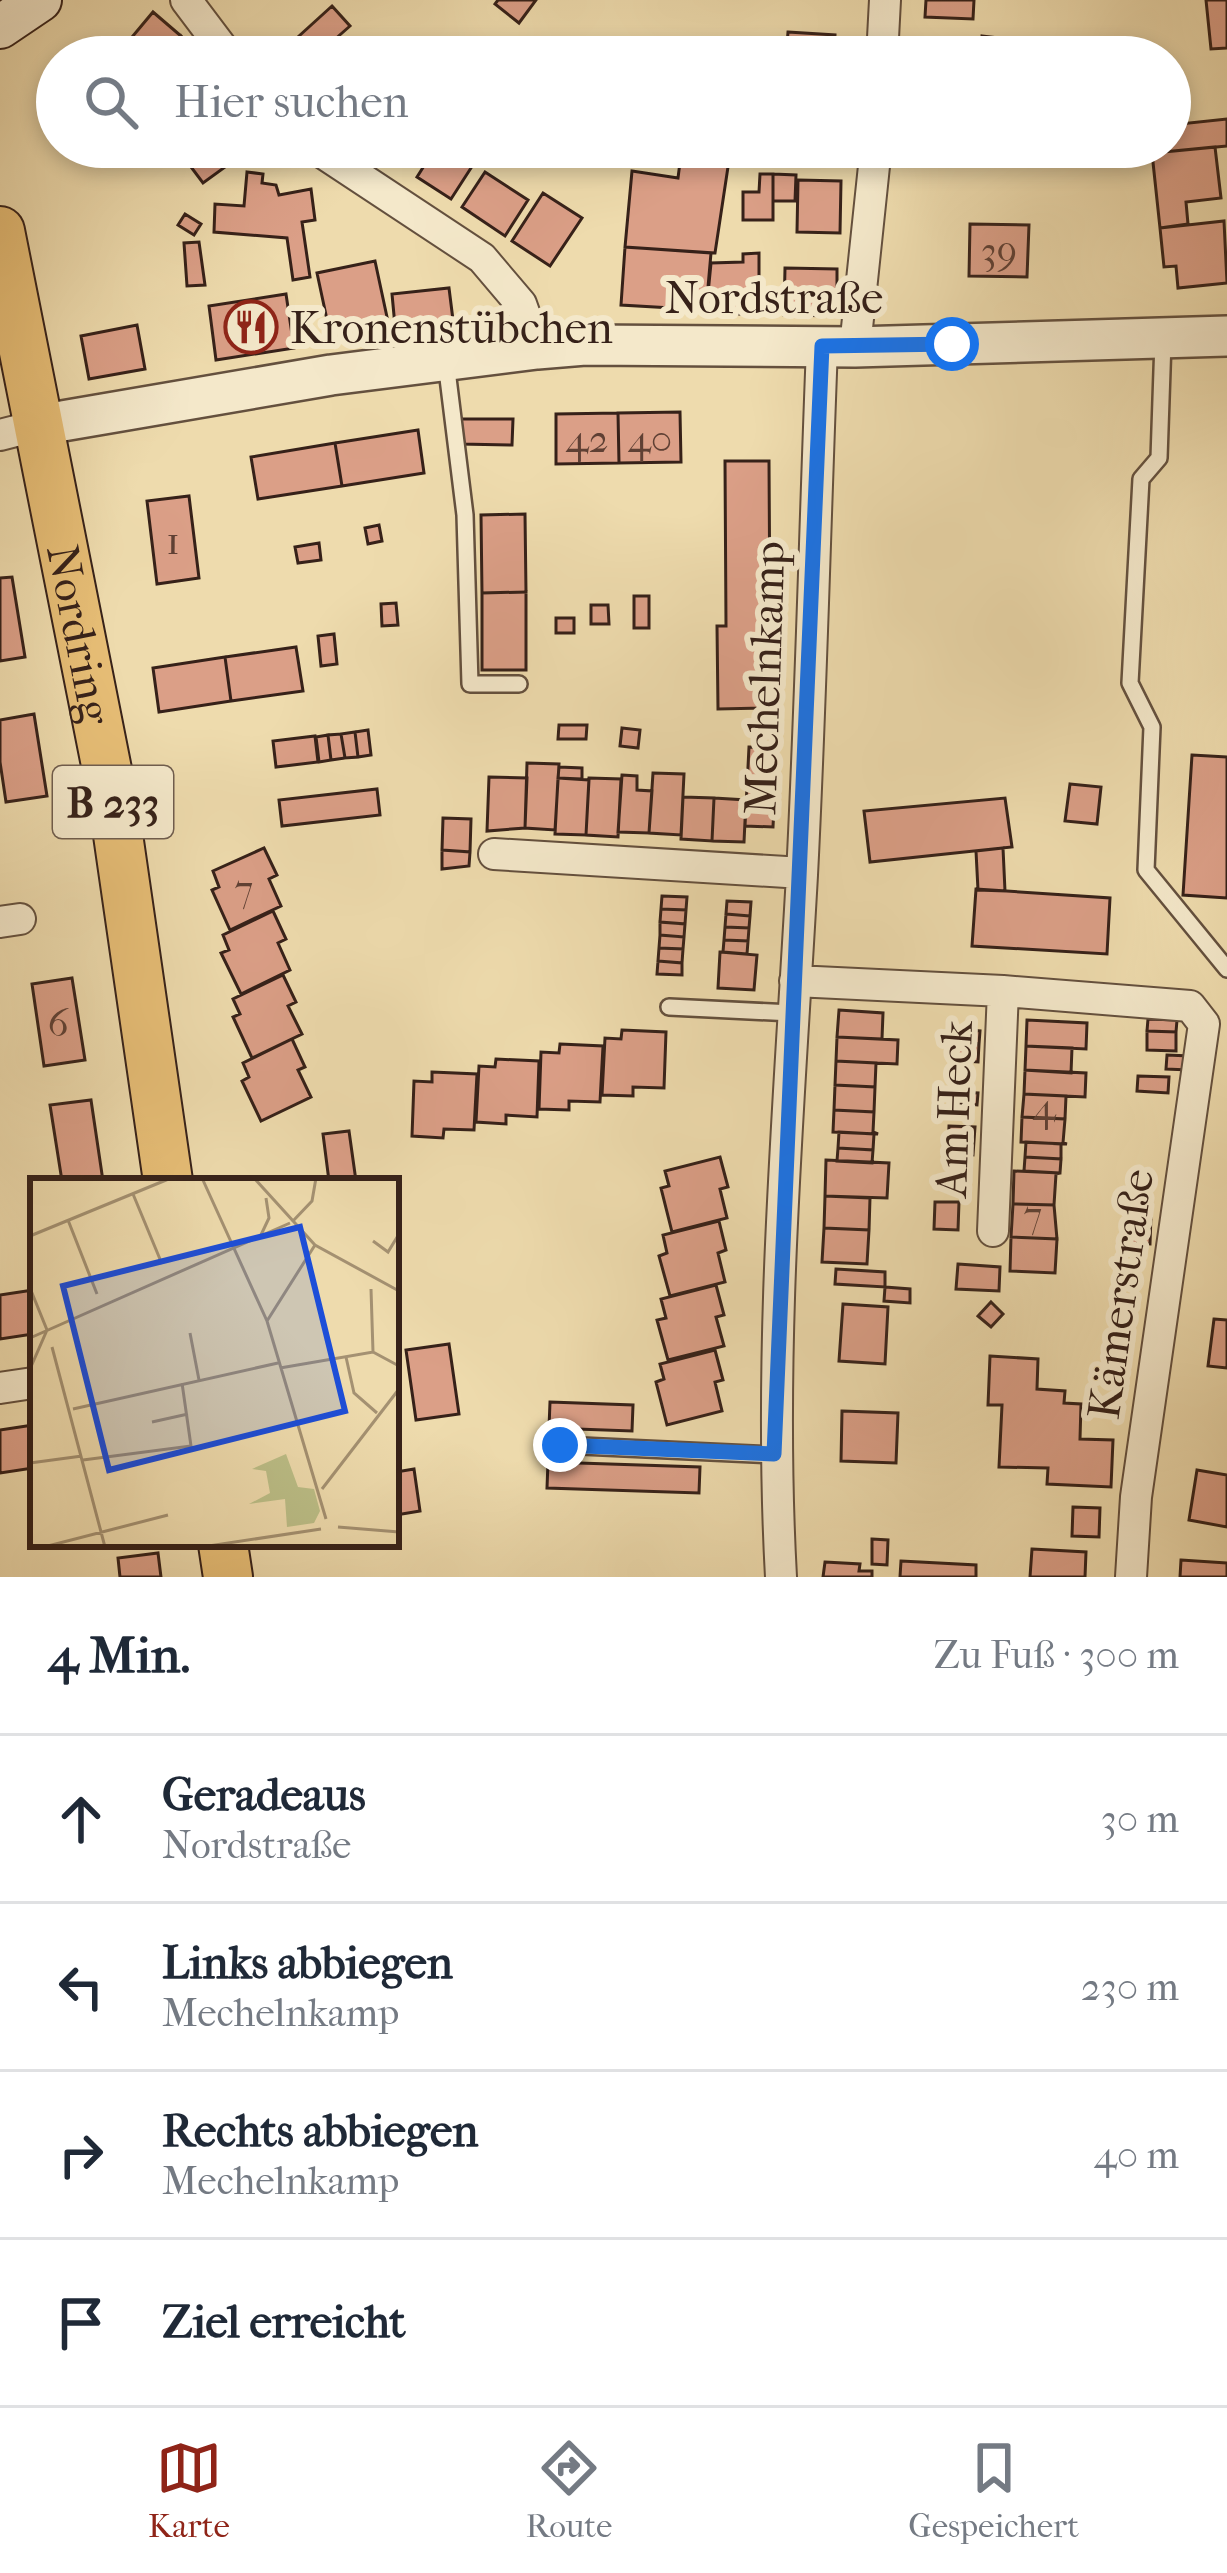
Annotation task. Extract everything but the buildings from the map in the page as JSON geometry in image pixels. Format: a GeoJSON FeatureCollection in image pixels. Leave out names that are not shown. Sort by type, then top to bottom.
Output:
{"type":"FeatureCollection","features":[{"type":"Feature","properties":{"kind":"main road"},"geometry":{"type":"LineString","coordinates":[[0,27],[40,0]]}},
{"type":"Feature","properties":{"kind":"main road","name":"Nordring"},"geometry":{"type":"LineString","coordinates":[[0,231],[19,430],[113,800],[168,1178]]}},
{"type":"Feature","properties":{"kind":"main road"},"geometry":{"type":"LineString","coordinates":[[223,1547],[228,1577]]}},
{"type":"Feature","properties":{"kind":"street"},"geometry":{"type":"LineString","coordinates":[[186,0],[213,36]]}},
{"type":"Feature","properties":{"kind":"street"},"geometry":{"type":"LineString","coordinates":[[883,36],[885,0]]}},
{"type":"Feature","properties":{"kind":"street"},"geometry":{"type":"LineString","coordinates":[[346,168],[482,258],[521,304],[537,349]]}},
{"type":"Feature","properties":{"kind":"street","name":"Mechelnkamp"},"geometry":{"type":"LineString","coordinates":[[781,1577],[774,1454],[792,1013],[839,346],[872,168]]}},
{"type":"Feature","properties":{"kind":"street","name":"Nordstraße"},"geometry":{"type":"LineString","coordinates":[[19,430],[331,375],[585,345],[839,346],[1227,337]]}},
{"type":"Feature","properties":{"kind":"street"},"geometry":{"type":"LineString","coordinates":[[494,854],[802,873]]}},
{"type":"Feature","properties":{"kind":"street","name":"Am Heck"},"geometry":{"type":"LineString","coordinates":[[795,981],[1190,1006],[1204,1024]]}},
{"type":"Feature","properties":{"kind":"street","name":"Am Heck"},"geometry":{"type":"LineString","coordinates":[[993,1231],[1003,991]]}},
{"type":"Feature","properties":{"kind":"street","name":"Kämerstraße"},"geometry":{"type":"LineString","coordinates":[[1131,1577],[1136,1497],[1204,1024]]}},
{"type":"Feature","properties":{"kind":"street"},"geometry":{"type":"LineString","coordinates":[[0,1388],[30,1383]]}},
{"type":"Feature","properties":{"kind":"lane"},"geometry":{"type":"LineString","coordinates":[[1163,338],[1159,458],[1141,479],[1130,683],[1152,727],[1146,870],[1227,970]]}},
{"type":"Feature","properties":{"kind":"lane"},"geometry":{"type":"LineString","coordinates":[[446,359],[465,515],[470,684],[518,684]]}},
{"type":"Feature","properties":{"kind":"lane"},"geometry":{"type":"LineString","coordinates":[[669,1007],[792,1013]]}},
{"type":"Feature","properties":{"kind":"lane"},"geometry":{"type":"LineString","coordinates":[[560,1445],[774,1454]]}},
{"type":"Feature","properties":{"kind":"place","name":"Kronenstübchen"},"geometry":{"type":"Point","coordinates":[251,327]}},
{"type":"Feature","properties":{"kind":"route"},"geometry":{"type":"LineString","coordinates":[[560,1445],[774,1454],[822,346],[952,344]]}}]}
